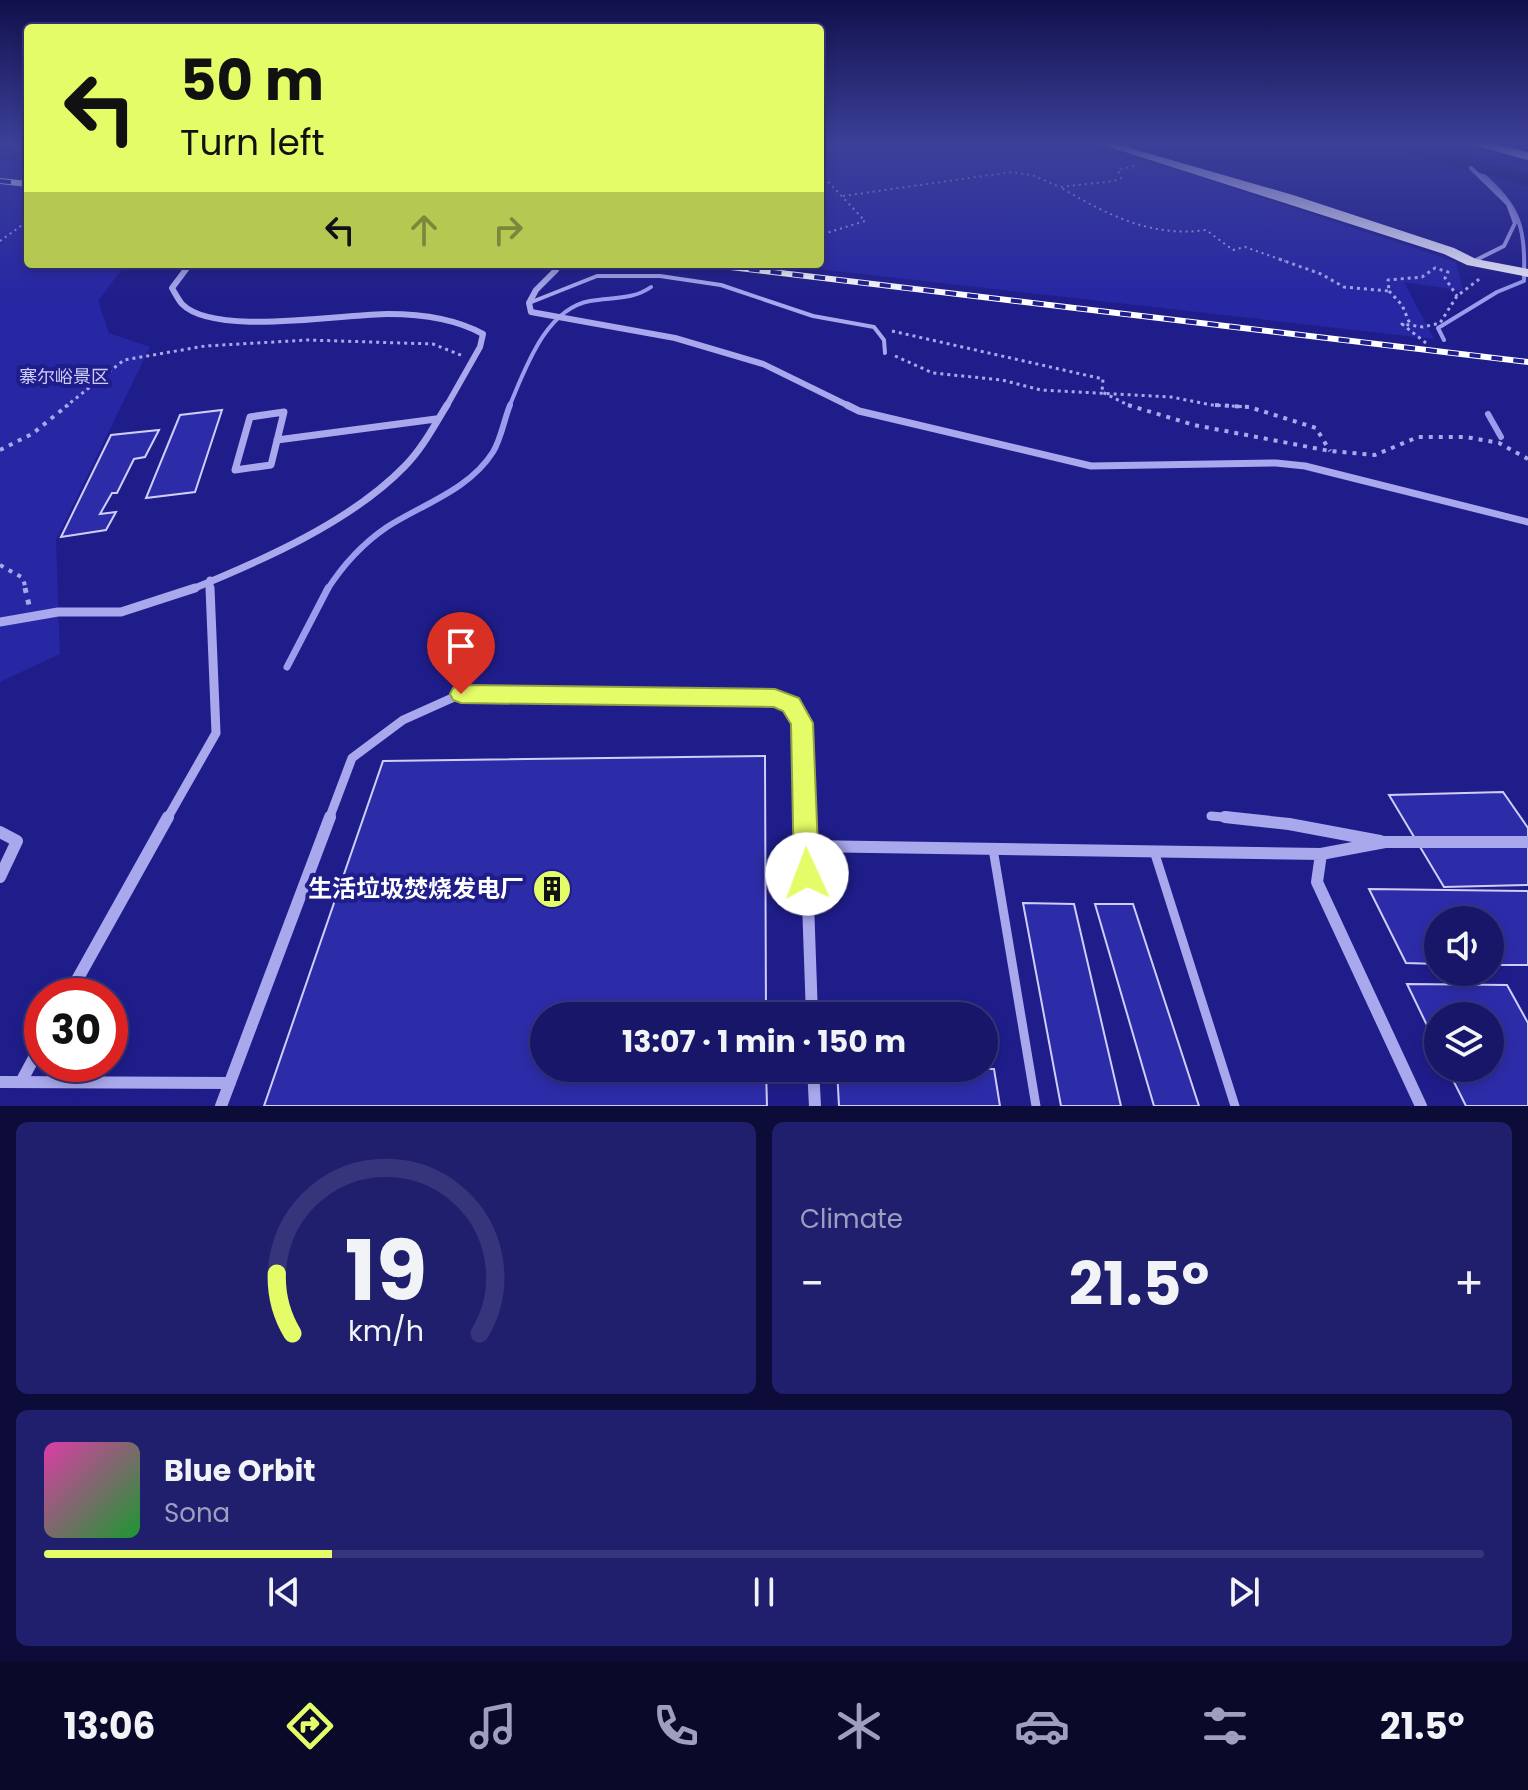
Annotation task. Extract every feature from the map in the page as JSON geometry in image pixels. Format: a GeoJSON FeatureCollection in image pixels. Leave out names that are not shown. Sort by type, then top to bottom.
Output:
{"type":"FeatureCollection","features":[{"type":"Feature","properties":{"kind":"main road"},"geometry":{"type":"LineString","coordinates":[[1281,196],[1449,251],[1472,262],[1528,273]]}},
{"type":"Feature","properties":{"kind":"street"},"geometry":{"type":"LineString","coordinates":[[0,622],[28,615],[128,611],[210,580],[306,535],[385,486],[405,466],[473,360],[483,334],[472,327],[433,318],[386,314],[229,321],[191,313],[177,301],[172,288],[187,268]]}},
{"type":"Feature","properties":{"kind":"street"},"geometry":{"type":"LineString","coordinates":[[556,270],[536,290],[529,303],[531,312],[675,338],[763,364],[859,411],[1091,466],[1276,463],[1305,466],[1528,522]]}},
{"type":"Feature","properties":{"kind":"street"},"geometry":{"type":"LineString","coordinates":[[284,412],[277,440],[271,465],[235,470],[250,417],[284,412]]}},
{"type":"Feature","properties":{"kind":"street"},"geometry":{"type":"LineString","coordinates":[[277,440],[436,419]]}},
{"type":"Feature","properties":{"kind":"street"},"geometry":{"type":"LineString","coordinates":[[78,978],[216,733],[210,580]]}},
{"type":"Feature","properties":{"kind":"street"},"geometry":{"type":"LineString","coordinates":[[221,1106],[352,758],[385,731],[435,702],[461,694],[775,698],[791,705],[802,723],[812,1002]]}},
{"type":"Feature","properties":{"kind":"street"},"geometry":{"type":"LineString","coordinates":[[1211,816],[1289,824],[1385,842],[1528,842]]}},
{"type":"Feature","properties":{"kind":"street"},"geometry":{"type":"LineString","coordinates":[[0,832],[17,841],[0,877]]}},
{"type":"Feature","properties":{"kind":"street"},"geometry":{"type":"LineString","coordinates":[[806,846],[1321,854],[1385,842]]}},
{"type":"Feature","properties":{"kind":"street"},"geometry":{"type":"LineString","coordinates":[[1321,854],[1317,882],[1421,1106]]}},
{"type":"Feature","properties":{"kind":"street"},"geometry":{"type":"LineString","coordinates":[[21,1082],[24,1076]]}},
{"type":"Feature","properties":{"kind":"street"},"geometry":{"type":"LineString","coordinates":[[0,1082],[230,1083]]}},
{"type":"Feature","properties":{"kind":"street"},"geometry":{"type":"LineString","coordinates":[[814,1082],[815,1106]]}},
{"type":"Feature","properties":{"kind":"lane"},"geometry":{"type":"LineString","coordinates":[[1472,262],[1504,246],[1515,223],[1508,204],[1499,196]]}},
{"type":"Feature","properties":{"kind":"lane"},"geometry":{"type":"LineString","coordinates":[[529,303],[597,276],[660,276],[721,285],[813,316],[874,327],[884,340],[885,353]]}},
{"type":"Feature","properties":{"kind":"lane"},"geometry":{"type":"LineString","coordinates":[[993,849],[1036,1106]]}},
{"type":"Feature","properties":{"kind":"lane"},"geometry":{"type":"LineString","coordinates":[[1154,851],[1235,1106]]}},
{"type":"Feature","properties":{"kind":"path"},"geometry":{"type":"LineString","coordinates":[[824,234],[865,221],[843,196]]}},
{"type":"Feature","properties":{"kind":"path"},"geometry":{"type":"LineString","coordinates":[[1074,196],[1113,219],[1185,235],[1206,230],[1233,250],[1245,247],[1321,274],[1344,287],[1389,291]]}},
{"type":"Feature","properties":{"kind":"path"},"geometry":{"type":"LineString","coordinates":[[0,241],[24,224]]}},
{"type":"Feature","properties":{"kind":"path"},"geometry":{"type":"LineString","coordinates":[[1426,343],[1402,324],[1423,327],[1440,323],[1457,296],[1483,278],[1472,262]]}},
{"type":"Feature","properties":{"kind":"path"},"geometry":{"type":"LineString","coordinates":[[1410,324],[1402,305],[1389,291],[1388,280],[1422,277],[1435,268],[1448,272],[1445,278],[1457,296]]}},
{"type":"Feature","properties":{"kind":"path"},"geometry":{"type":"LineString","coordinates":[[874,327],[1103,379],[1102,392],[1107,395],[1132,407],[1194,425],[1330,451],[1375,455],[1418,437],[1466,437],[1499,443],[1528,459]]}},
{"type":"Feature","properties":{"kind":"path"},"geometry":{"type":"LineString","coordinates":[[0,450],[32,434],[124,360],[205,346],[308,340],[433,344],[473,360]]}},
{"type":"Feature","properties":{"kind":"path"},"geometry":{"type":"LineString","coordinates":[[885,353],[933,373],[1002,380],[1041,390],[1171,397],[1212,405],[1249,407],[1316,428],[1330,451]]}},
{"type":"Feature","properties":{"kind":"path"},"geometry":{"type":"LineString","coordinates":[[0,565],[23,578],[29,597],[28,615]]}},
{"type":"Feature","properties":{"kind":"green space","name":"寨尔峪景区"},"geometry":{"type":"Polygon","coordinates":[[[0,196],[24,196],[24,268],[123,268],[98,301],[109,333],[150,347],[56,540],[60,654],[0,682],[0,196]]]}},
{"type":"Feature","properties":{"kind":"green space"},"geometry":{"type":"Polygon","coordinates":[[[824,196],[1255,196],[1456,262],[1463,291],[1404,282],[1434,339],[808,268],[824,268],[824,196]]]}},
{"type":"Feature","properties":{"kind":"building"},"geometry":{"type":"Polygon","coordinates":[[[222,410],[195,492],[146,498],[180,415],[222,410]]]}},
{"type":"Feature","properties":{"kind":"building"},"geometry":{"type":"Polygon","coordinates":[[[159,430],[145,457],[134,459],[117,493],[112,493],[100,514],[116,512],[106,530],[61,537],[111,435],[159,430]]]}},
{"type":"Feature","properties":{"kind":"building","name":"生活垃圾焚烧发电厂"},"geometry":{"type":"Polygon","coordinates":[[[765,756],[766,1002],[530,1002],[530,1082],[766,1082],[767,1106],[264,1106],[383,761],[765,756]]]}},
{"type":"Feature","properties":{"kind":"building"},"geometry":{"type":"Polygon","coordinates":[[[1503,792],[1528,828],[1528,885],[1444,887],[1389,795],[1503,792]]]}},
{"type":"Feature","properties":{"kind":"building"},"geometry":{"type":"Polygon","coordinates":[[[1369,889],[1528,891],[1528,965],[1504,965],[1504,906],[1424,906],[1424,964],[1406,963],[1369,889]]]}},
{"type":"Feature","properties":{"kind":"building"},"geometry":{"type":"Polygon","coordinates":[[[1023,903],[1074,904],[1121,1106],[1061,1106],[1023,903]]]}},
{"type":"Feature","properties":{"kind":"building"},"geometry":{"type":"Polygon","coordinates":[[[1095,904],[1133,904],[1199,1106],[1154,1106],[1095,904]]]}},
{"type":"Feature","properties":{"kind":"building"},"geometry":{"type":"Polygon","coordinates":[[[1407,984],[1507,985],[1528,1023],[1528,1106],[1466,1106],[1454,1082],[1504,1082],[1504,1002],[1424,1002],[1424,1019],[1407,984]]]}},
{"type":"Feature","properties":{"kind":"building"},"geometry":{"type":"Polygon","coordinates":[[[838,1082],[996,1082],[1000,1106],[839,1106],[838,1082]]]}},
{"type":"Feature","properties":{"kind":"waterway"},"geometry":{"type":"LineString","coordinates":[[1444,340],[1438,328],[1497,292],[1524,281],[1520,227],[1503,196]]}},
{"type":"Feature","properties":{"kind":"waterway"},"geometry":{"type":"LineString","coordinates":[[509,407],[539,343],[561,316],[574,306],[629,296],[651,287]]}},
{"type":"Feature","properties":{"kind":"waterway"},"geometry":{"type":"LineString","coordinates":[[327,590],[369,540],[458,486],[483,465],[496,447],[510,405]]}},
{"type":"Feature","properties":{"kind":"waterway"},"geometry":{"type":"LineString","coordinates":[[1488,414],[1501,437]]}},
{"type":"Feature","properties":{"kind":"waterway"},"geometry":{"type":"LineString","coordinates":[[287,667],[328,588]]}},
{"type":"Feature","properties":{"kind":"railway"},"geometry":{"type":"LineString","coordinates":[[739,268],[1528,362]]}},
{"type":"Feature","properties":{"kind":"place","name":"生活垃圾焚烧发电厂"},"geometry":{"type":"Point","coordinates":[552,889]}},
{"type":"Feature","properties":{"kind":"route"},"geometry":{"type":"LineString","coordinates":[[461,694],[775,698],[791,705],[802,723],[807,874]]}}]}
